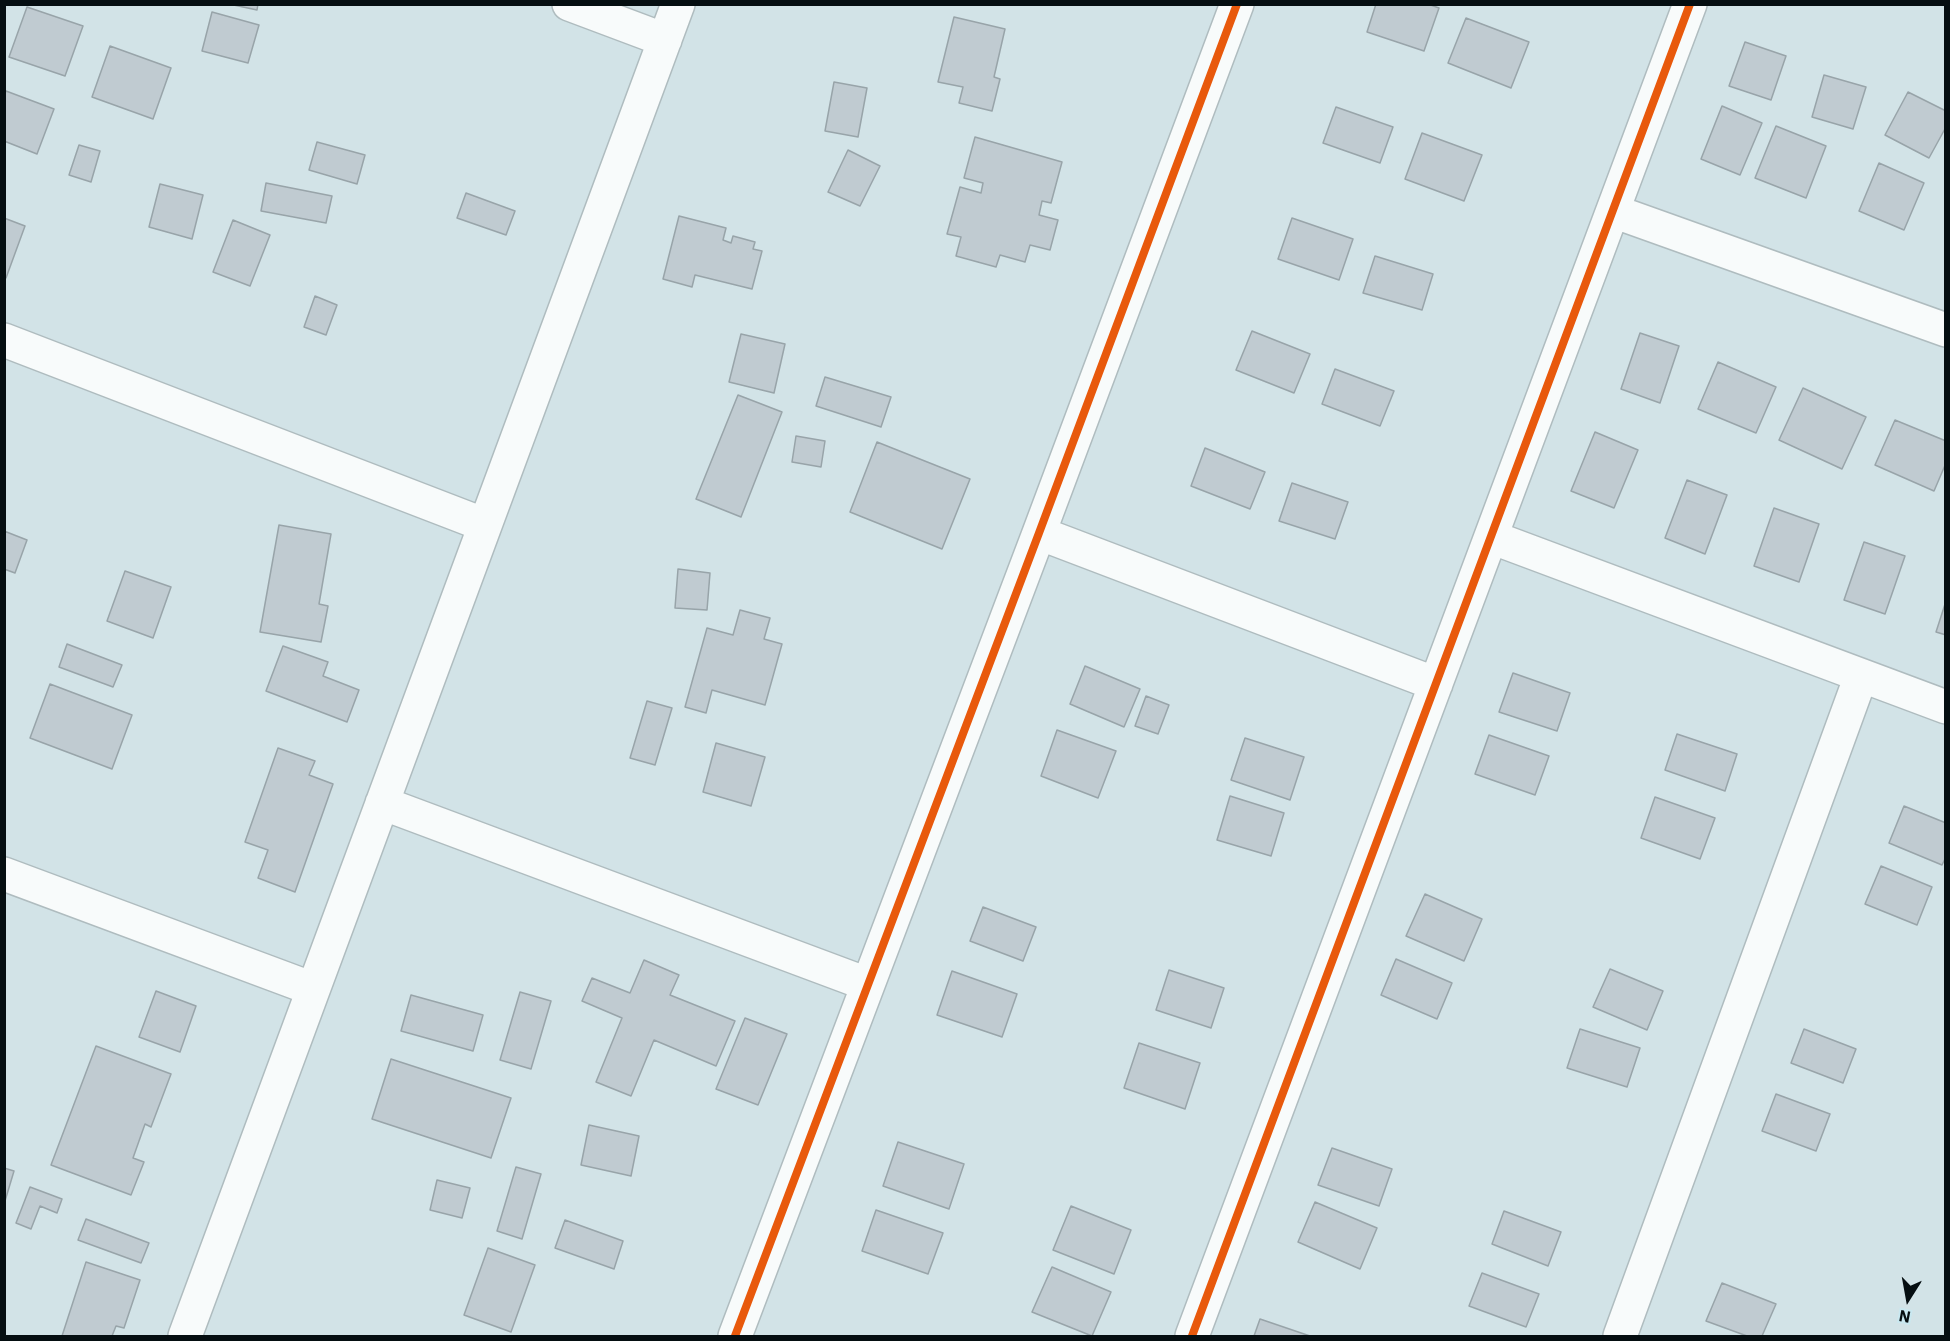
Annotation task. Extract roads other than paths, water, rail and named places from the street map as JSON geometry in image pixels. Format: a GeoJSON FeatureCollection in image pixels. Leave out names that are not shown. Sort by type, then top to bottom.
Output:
{"type":"FeatureCollection","features":[{"type":"Feature","properties":{"kind":"street"},"geometry":{"type":"LineString","coordinates":[[569,4],[664,40]]}},
{"type":"Feature","properties":{"kind":"street"},"geometry":{"type":"LineString","coordinates":[[185,1336],[678,4]]}},
{"type":"Feature","properties":{"kind":"street"},"geometry":{"type":"LineString","coordinates":[[735,1336],[1237,4]]}},
{"type":"Feature","properties":{"kind":"street"},"geometry":{"type":"LineString","coordinates":[[1192,1336],[1690,4]]}},
{"type":"Feature","properties":{"kind":"street"},"geometry":{"type":"LineString","coordinates":[[1613,211],[1946,330]]}},
{"type":"Feature","properties":{"kind":"street"},"geometry":{"type":"LineString","coordinates":[[4,340],[485,525]]}},
{"type":"Feature","properties":{"kind":"street"},"geometry":{"type":"LineString","coordinates":[[1039,533],[1436,684]]}},
{"type":"Feature","properties":{"kind":"street"},"geometry":{"type":"LineString","coordinates":[[1491,537],[1946,707]]}},
{"type":"Feature","properties":{"kind":"street"},"geometry":{"type":"LineString","coordinates":[[1620,1336],[1861,675]]}},
{"type":"Feature","properties":{"kind":"street"},"geometry":{"type":"LineString","coordinates":[[382,803],[867,984]]}},
{"type":"Feature","properties":{"kind":"street"},"geometry":{"type":"LineString","coordinates":[[4,874],[313,989]]}}]}
